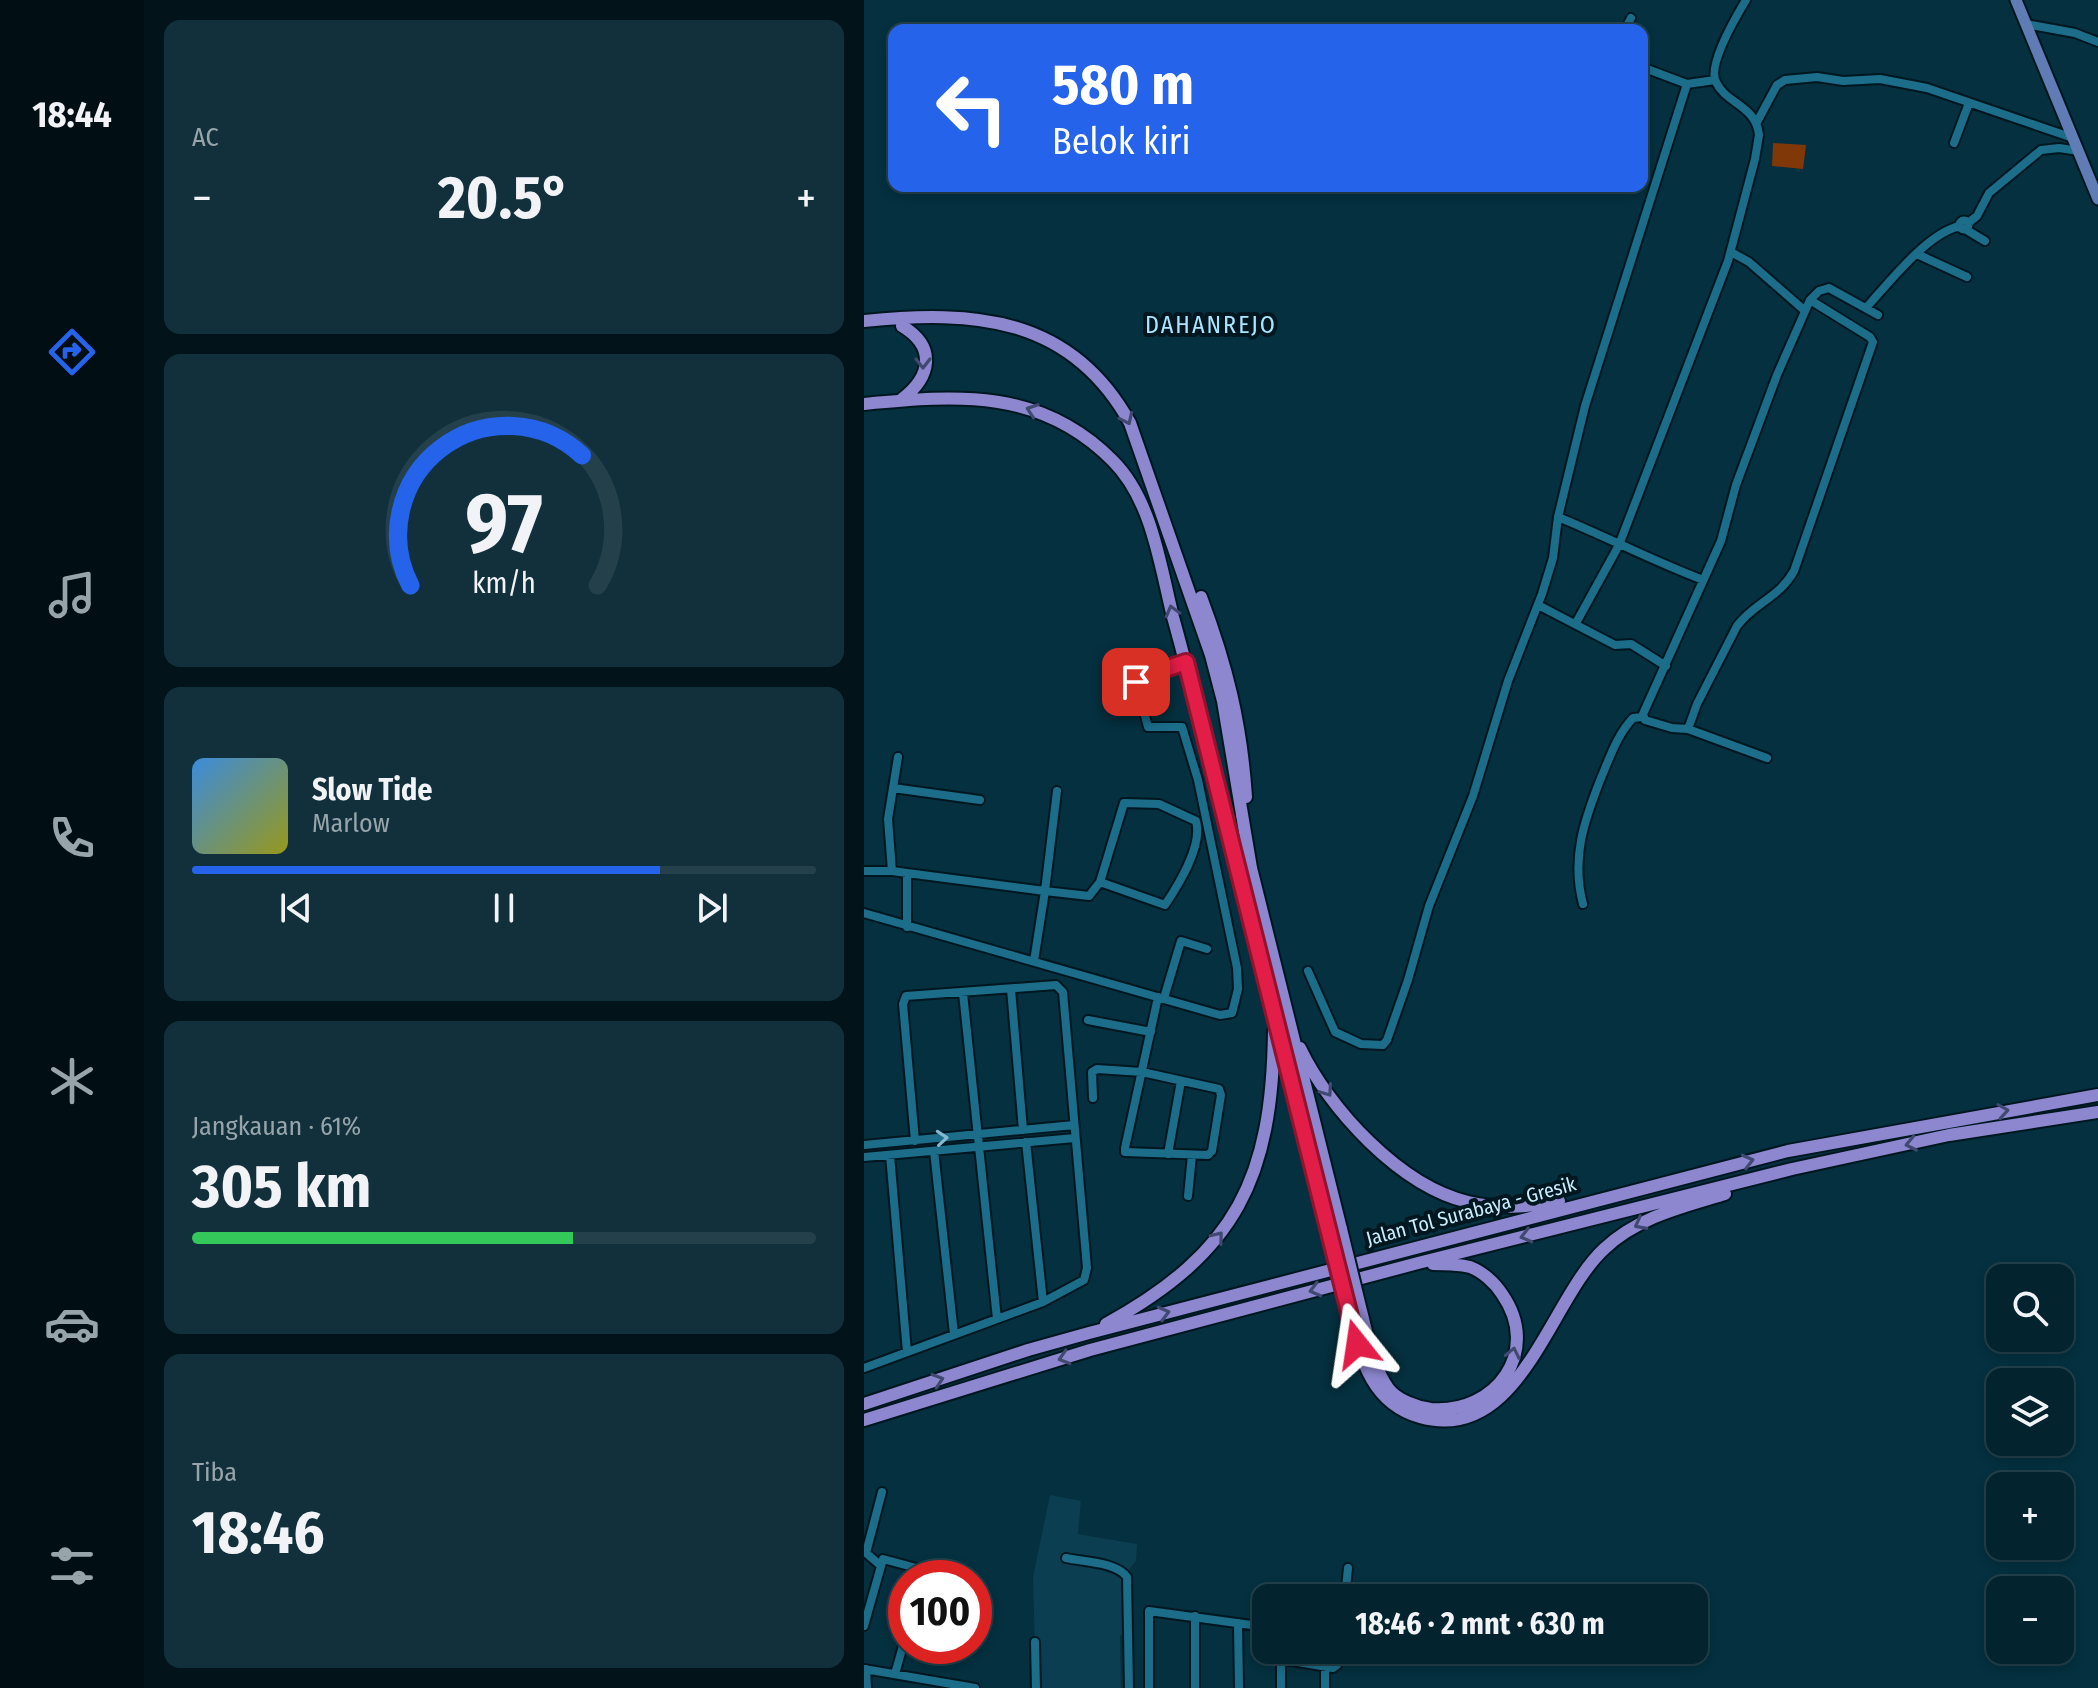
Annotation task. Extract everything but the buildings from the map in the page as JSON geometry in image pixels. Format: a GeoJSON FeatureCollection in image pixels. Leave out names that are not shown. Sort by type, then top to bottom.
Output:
{"type":"FeatureCollection","features":[{"type":"Feature","properties":{"kind":"highway"},"geometry":{"type":"LineString","coordinates":[[864,321],[937,317],[987,320],[1037,335],[1087,365],[1116,398],[1130,423],[1159,507],[1199,592],[1222,655],[1240,728],[1251,868],[1354,1307],[1363,1364],[1373,1385],[1389,1401],[1409,1414],[1451,1420],[1481,1411],[1495,1401],[1518,1380],[1578,1278],[1611,1242],[1658,1215],[1792,1169],[1949,1135],[2098,1112]]}},
{"type":"Feature","properties":{"kind":"highway"},"geometry":{"type":"LineString","coordinates":[[864,329],[987,320]]}},
{"type":"Feature","properties":{"kind":"highway"},"geometry":{"type":"LineString","coordinates":[[901,400],[919,385],[926,364],[920,341],[902,326]]}},
{"type":"Feature","properties":{"kind":"highway"},"geometry":{"type":"LineString","coordinates":[[864,404],[901,400],[997,400],[1028,408],[1068,426],[1113,461],[1135,492],[1151,531],[1275,1012],[1335,1230]]}},
{"type":"Feature","properties":{"kind":"highway"},"geometry":{"type":"LineString","coordinates":[[1089,1333],[1146,1302],[1200,1259],[1243,1201],[1262,1151],[1268,1121],[1274,1076],[1275,1012]]}},
{"type":"Feature","properties":{"kind":"highway"},"geometry":{"type":"LineString","coordinates":[[1288,1024],[1309,1066],[1335,1104],[1361,1134],[1403,1168],[1443,1194],[1497,1207],[1526,1207],[1672,1180]]}},
{"type":"Feature","properties":{"kind":"highway","name":"Jalan Tol Surabaya - Gresik"},"geometry":{"type":"LineString","coordinates":[[864,1404],[1089,1333],[1672,1180],[1827,1142],[2098,1095]]}},
{"type":"Feature","properties":{"kind":"highway","name":"Jalan Tol Surabaya - Gresik"},"geometry":{"type":"LineString","coordinates":[[864,1420],[1090,1350],[1792,1169]]}},
{"type":"Feature","properties":{"kind":"highway"},"geometry":{"type":"LineString","coordinates":[[1354,1307],[1377,1368],[1390,1390],[1399,1398],[1424,1408],[1442,1410],[1466,1407],[1484,1398],[1504,1378],[1514,1359],[1516,1332],[1510,1308],[1494,1283],[1473,1268],[1418,1263]]}},
{"type":"Feature","properties":{"kind":"main road"},"geometry":{"type":"LineString","coordinates":[[2016,0],[2098,199]]}},
{"type":"Feature","properties":{"kind":"street"},"geometry":{"type":"LineString","coordinates":[[1576,623],[1619,545],[1731,252],[1759,135],[1757,122],[1715,80],[1715,69],[1729,31],[1746,0]]}},
{"type":"Feature","properties":{"kind":"street"},"geometry":{"type":"LineString","coordinates":[[1628,24],[1631,18]]}},
{"type":"Feature","properties":{"kind":"street"},"geometry":{"type":"LineString","coordinates":[[2026,24],[2075,33],[2098,42]]}},
{"type":"Feature","properties":{"kind":"street"},"geometry":{"type":"LineString","coordinates":[[1648,69],[1687,84],[1715,80]]}},
{"type":"Feature","properties":{"kind":"street"},"geometry":{"type":"LineString","coordinates":[[1757,122],[1779,83],[1796,79],[1887,79],[1927,88],[2074,138]]}},
{"type":"Feature","properties":{"kind":"street"},"geometry":{"type":"LineString","coordinates":[[1308,971],[1335,1032],[1361,1044],[1383,1045],[1408,980],[1429,906],[1473,796],[1508,681],[1553,558],[1558,517],[1585,406],[1687,84]]}},
{"type":"Feature","properties":{"kind":"street"},"geometry":{"type":"LineString","coordinates":[[1954,143],[1969,103]]}},
{"type":"Feature","properties":{"kind":"street"},"geometry":{"type":"LineString","coordinates":[[1866,308],[1917,254],[1945,231],[1964,226],[1977,216],[1987,195],[2041,150],[2059,148],[2079,151]]}},
{"type":"Feature","properties":{"kind":"street"},"geometry":{"type":"LineString","coordinates":[[1964,226],[1985,241]]}},
{"type":"Feature","properties":{"kind":"street"},"geometry":{"type":"LineString","coordinates":[[1731,252],[1749,262],[1804,310]]}},
{"type":"Feature","properties":{"kind":"street"},"geometry":{"type":"LineString","coordinates":[[1917,254],[1967,277]]}},
{"type":"Feature","properties":{"kind":"street"},"geometry":{"type":"LineString","coordinates":[[1642,717],[1721,541],[1736,485],[1804,310],[1819,291],[1829,288],[1878,315]]}},
{"type":"Feature","properties":{"kind":"street"},"geometry":{"type":"LineString","coordinates":[[1688,729],[1697,704],[1737,626],[1744,616],[1782,589],[1794,571],[1873,342],[1870,337],[1810,300]]}},
{"type":"Feature","properties":{"kind":"street"},"geometry":{"type":"LineString","coordinates":[[1558,517],[1703,580]]}},
{"type":"Feature","properties":{"kind":"street"},"geometry":{"type":"LineString","coordinates":[[1538,605],[1615,645],[1631,644],[1666,666]]}},
{"type":"Feature","properties":{"kind":"street"},"geometry":{"type":"LineString","coordinates":[[864,913],[1226,1015],[1232,1013],[1238,989],[1237,968],[1198,780],[1184,731],[1180,725],[1148,727],[1136,682],[1141,677],[1186,662]]}},
{"type":"Feature","properties":{"kind":"street"},"geometry":{"type":"LineString","coordinates":[[1583,904],[1578,852],[1586,815],[1620,734],[1633,718],[1642,717],[1672,728],[1688,729],[1767,758]]}},
{"type":"Feature","properties":{"kind":"street"},"geometry":{"type":"LineString","coordinates":[[892,871],[888,819],[898,757]]}},
{"type":"Feature","properties":{"kind":"street"},"geometry":{"type":"LineString","coordinates":[[893,788],[980,800]]}},
{"type":"Feature","properties":{"kind":"street"},"geometry":{"type":"LineString","coordinates":[[1034,961],[1057,791]]}},
{"type":"Feature","properties":{"kind":"street"},"geometry":{"type":"LineString","coordinates":[[864,871],[892,871],[1089,896],[1100,882],[1124,803],[1159,804],[1196,821],[1196,847],[1165,905],[1100,882]]}},
{"type":"Feature","properties":{"kind":"street"},"geometry":{"type":"LineString","coordinates":[[907,873],[907,927]]}},
{"type":"Feature","properties":{"kind":"street"},"geometry":{"type":"LineString","coordinates":[[1093,1098],[1094,1070],[1142,1072],[1221,1091],[1212,1151],[1208,1155],[1125,1152],[1142,1072],[1151,1032],[1181,941],[1207,949]]}},
{"type":"Feature","properties":{"kind":"street"},"geometry":{"type":"LineString","coordinates":[[864,1357],[864,1368],[1043,1302],[1084,1280],[1063,992],[1056,985],[906,996],[903,999],[915,1141]]}},
{"type":"Feature","properties":{"kind":"street"},"geometry":{"type":"LineString","coordinates":[[1011,989],[1023,1130]]}},
{"type":"Feature","properties":{"kind":"street"},"geometry":{"type":"LineString","coordinates":[[963,993],[997,1319]]}},
{"type":"Feature","properties":{"kind":"street"},"geometry":{"type":"LineString","coordinates":[[1088,1020],[1151,1032]]}},
{"type":"Feature","properties":{"kind":"street"},"geometry":{"type":"LineString","coordinates":[[1168,1154],[1181,1081]]}},
{"type":"Feature","properties":{"kind":"street"},"geometry":{"type":"LineString","coordinates":[[864,1145],[1074,1125]]}},
{"type":"Feature","properties":{"kind":"street"},"geometry":{"type":"LineString","coordinates":[[864,1157],[1075,1138]]}},
{"type":"Feature","properties":{"kind":"street"},"geometry":{"type":"LineString","coordinates":[[1026,1142],[1043,1302]]}},
{"type":"Feature","properties":{"kind":"street"},"geometry":{"type":"LineString","coordinates":[[934,1151],[954,1334]]}},
{"type":"Feature","properties":{"kind":"street"},"geometry":{"type":"LineString","coordinates":[[890,1155],[907,1352]]}},
{"type":"Feature","properties":{"kind":"street"},"geometry":{"type":"LineString","coordinates":[[1188,1196],[1192,1155]]}},
{"type":"Feature","properties":{"kind":"street"},"geometry":{"type":"LineString","coordinates":[[880,1565],[866,1553],[882,1492]]}},
{"type":"Feature","properties":{"kind":"street"},"geometry":{"type":"LineString","coordinates":[[1066,1558],[1109,1566],[1127,1577],[1129,1688]]}},
{"type":"Feature","properties":{"kind":"street"},"geometry":{"type":"LineString","coordinates":[[864,1626],[880,1565],[886,1559],[889,1560]]}},
{"type":"Feature","properties":{"kind":"street"},"geometry":{"type":"LineString","coordinates":[[1346,1584],[1348,1568]]}},
{"type":"Feature","properties":{"kind":"street"},"geometry":{"type":"LineString","coordinates":[[1149,1688],[1149,1611],[1252,1625]]}},
{"type":"Feature","properties":{"kind":"street"},"geometry":{"type":"LineString","coordinates":[[1195,1616],[1195,1688]]}},
{"type":"Feature","properties":{"kind":"street"},"geometry":{"type":"LineString","coordinates":[[1238,1623],[1239,1688]]}},
{"type":"Feature","properties":{"kind":"street"},"geometry":{"type":"LineString","coordinates":[[1035,1642],[1036,1688]]}},
{"type":"Feature","properties":{"kind":"street"},"geometry":{"type":"LineString","coordinates":[[895,1674],[898,1664]]}},
{"type":"Feature","properties":{"kind":"street"},"geometry":{"type":"LineString","coordinates":[[1281,1664],[1281,1688]]}},
{"type":"Feature","properties":{"kind":"street"},"geometry":{"type":"LineString","coordinates":[[1315,1664],[1335,1667],[1336,1664]]}},
{"type":"Feature","properties":{"kind":"street"},"geometry":{"type":"LineString","coordinates":[[1325,1667],[1325,1688]]}},
{"type":"Feature","properties":{"kind":"street"},"geometry":{"type":"LineString","coordinates":[[867,1688],[865,1669],[975,1688]]}},
{"type":"Feature","properties":{"kind":"street"},"geometry":{"type":"LineString","coordinates":[[908,1677],[908,1688]]}},
{"type":"Feature","properties":{"kind":"shaded area"},"geometry":{"type":"Polygon","coordinates":[[[1773,143],[1806,145],[1803,169],[1772,166],[1773,143]]]}},
{"type":"Feature","properties":{"kind":"shaded area"},"geometry":{"type":"Polygon","coordinates":[[[1050,1495],[1081,1501],[1078,1534],[1137,1544],[1136,1561],[1122,1578],[1125,1636],[1120,1635],[1121,1688],[1036,1688],[1033,1577],[1050,1495]]]}},
{"type":"Feature","properties":{"kind":"district","name":"DAHANREJO"},"geometry":{"type":"Point","coordinates":[1211,325]}},
{"type":"Feature","properties":{"kind":"route"},"geometry":{"type":"LineString","coordinates":[[1136,682],[1138,678],[1186,662],[1357,1344]]}}]}
